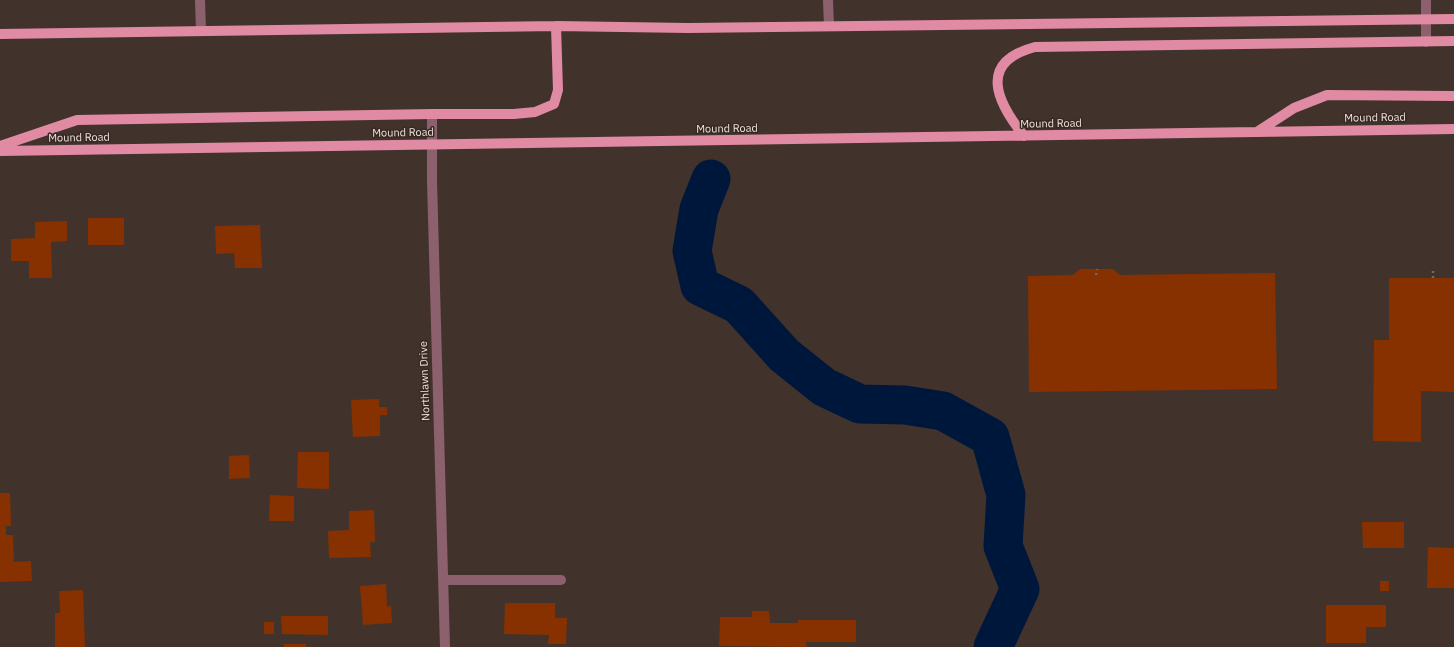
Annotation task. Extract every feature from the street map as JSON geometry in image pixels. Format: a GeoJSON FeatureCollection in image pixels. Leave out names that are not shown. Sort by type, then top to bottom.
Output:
{"type":"FeatureCollection","features":[{"type":"Feature","properties":{"kind":"main road"},"geometry":{"type":"LineString","coordinates":[[0,34],[556,26],[688,28],[1454,18]]}},
{"type":"Feature","properties":{"kind":"main road"},"geometry":{"type":"LineString","coordinates":[[0,146],[76,120],[514,114],[535,112],[554,104],[558,90],[556,26]]}},
{"type":"Feature","properties":{"kind":"main road"},"geometry":{"type":"LineString","coordinates":[[1024,136],[1008,116],[1000,99],[997,82],[1003,63],[1019,52],[1036,48],[1454,41]]}},
{"type":"Feature","properties":{"kind":"main road"},"geometry":{"type":"LineString","coordinates":[[1257,132],[1294,108],[1327,95],[1454,96]]}},
{"type":"Feature","properties":{"kind":"main road","name":"Mound Road"},"geometry":{"type":"LineString","coordinates":[[0,151],[1454,129]]}},
{"type":"Feature","properties":{"kind":"street"},"geometry":{"type":"LineString","coordinates":[[200,0],[201,31]]}},
{"type":"Feature","properties":{"kind":"street"},"geometry":{"type":"LineString","coordinates":[[828,0],[829,26]]}},
{"type":"Feature","properties":{"kind":"street"},"geometry":{"type":"LineString","coordinates":[[1426,0],[1426,42]]}},
{"type":"Feature","properties":{"kind":"street","name":"Northlawn Drive"},"geometry":{"type":"LineString","coordinates":[[432,114],[444,647]]}},
{"type":"Feature","properties":{"kind":"street"},"geometry":{"type":"LineString","coordinates":[[443,580],[561,580]]}},
{"type":"Feature","properties":{"kind":"path"},"geometry":{"type":"LineString","coordinates":[[1096,269],[1096,275]]}},
{"type":"Feature","properties":{"kind":"path"},"geometry":{"type":"LineString","coordinates":[[1433,271],[1433,278]]}},
{"type":"Feature","properties":{"kind":"building"},"geometry":{"type":"Polygon","coordinates":[[[88,218],[124,218],[124,245],[88,245],[88,218]]]}},
{"type":"Feature","properties":{"kind":"building"},"geometry":{"type":"Polygon","coordinates":[[[67,221],[67,241],[51,242],[52,278],[29,278],[29,261],[11,261],[11,239],[35,238],[35,222],[67,221]]]}},
{"type":"Feature","properties":{"kind":"building"},"geometry":{"type":"Polygon","coordinates":[[[260,225],[262,268],[235,268],[234,253],[216,254],[215,226],[260,225]]]}},
{"type":"Feature","properties":{"kind":"building"},"geometry":{"type":"Polygon","coordinates":[[[1080,269],[1113,269],[1120,275],[1275,273],[1277,389],[1029,392],[1028,276],[1073,275],[1080,269]]]}},
{"type":"Feature","properties":{"kind":"building"},"geometry":{"type":"Polygon","coordinates":[[[1389,278],[1454,278],[1454,392],[1421,391],[1421,442],[1373,441],[1374,340],[1389,340],[1389,278]]]}},
{"type":"Feature","properties":{"kind":"building"},"geometry":{"type":"Polygon","coordinates":[[[379,399],[379,407],[387,407],[387,415],[380,415],[380,436],[353,437],[351,400],[379,399]]]}},
{"type":"Feature","properties":{"kind":"building"},"geometry":{"type":"Polygon","coordinates":[[[298,452],[329,452],[329,489],[297,488],[298,452]]]}},
{"type":"Feature","properties":{"kind":"building"},"geometry":{"type":"Polygon","coordinates":[[[249,455],[250,478],[229,479],[229,456],[249,455]]]}},
{"type":"Feature","properties":{"kind":"building"},"geometry":{"type":"Polygon","coordinates":[[[0,493],[10,493],[11,526],[6,526],[6,535],[13,535],[14,562],[31,561],[32,581],[0,582],[0,493]]]}},
{"type":"Feature","properties":{"kind":"building"},"geometry":{"type":"Polygon","coordinates":[[[270,495],[294,496],[294,521],[269,521],[270,495]]]}},
{"type":"Feature","properties":{"kind":"building"},"geometry":{"type":"Polygon","coordinates":[[[374,510],[375,542],[370,542],[371,557],[329,558],[328,531],[349,530],[349,511],[374,510]]]}},
{"type":"Feature","properties":{"kind":"building"},"geometry":{"type":"Polygon","coordinates":[[[1362,522],[1404,522],[1404,548],[1363,548],[1362,522]]]}},
{"type":"Feature","properties":{"kind":"building"},"geometry":{"type":"Polygon","coordinates":[[[1428,547],[1454,548],[1454,588],[1427,588],[1428,547]]]}},
{"type":"Feature","properties":{"kind":"building"},"geometry":{"type":"Polygon","coordinates":[[[1380,581],[1389,581],[1389,591],[1380,591],[1380,581]]]}},
{"type":"Feature","properties":{"kind":"building"},"geometry":{"type":"Polygon","coordinates":[[[386,584],[387,607],[391,606],[392,623],[363,625],[360,586],[386,584]]]}},
{"type":"Feature","properties":{"kind":"building"},"geometry":{"type":"Polygon","coordinates":[[[83,590],[85,647],[55,647],[55,613],[60,613],[59,591],[83,590]]]}},
{"type":"Feature","properties":{"kind":"building"},"geometry":{"type":"Polygon","coordinates":[[[505,603],[555,603],[555,618],[567,618],[566,644],[548,644],[549,635],[504,634],[505,603]]]}},
{"type":"Feature","properties":{"kind":"building"},"geometry":{"type":"Polygon","coordinates":[[[1326,605],[1386,605],[1386,627],[1366,627],[1366,643],[1326,643],[1326,605]]]}},
{"type":"Feature","properties":{"kind":"building"},"geometry":{"type":"Polygon","coordinates":[[[752,611],[769,611],[770,623],[798,623],[798,620],[856,620],[856,642],[806,642],[807,647],[719,646],[720,617],[752,617],[752,611]]]}},
{"type":"Feature","properties":{"kind":"building"},"geometry":{"type":"Polygon","coordinates":[[[281,616],[328,616],[328,635],[282,634],[281,616]]]}},
{"type":"Feature","properties":{"kind":"building"},"geometry":{"type":"Polygon","coordinates":[[[264,622],[274,622],[274,634],[264,634],[264,622]]]}},
{"type":"Feature","properties":{"kind":"building"},"geometry":{"type":"Polygon","coordinates":[[[284,644],[306,644],[306,647],[284,647],[284,644]]]}},
{"type":"Feature","properties":{"kind":"waterway"},"geometry":{"type":"LineString","coordinates":[[711,179],[699,209],[692,251],[700,286],[739,305],[784,355],[824,387],[860,404],[905,405],[943,411],[990,437],[1006,495],[1003,546],[1020,589],[993,647]]}}]}
